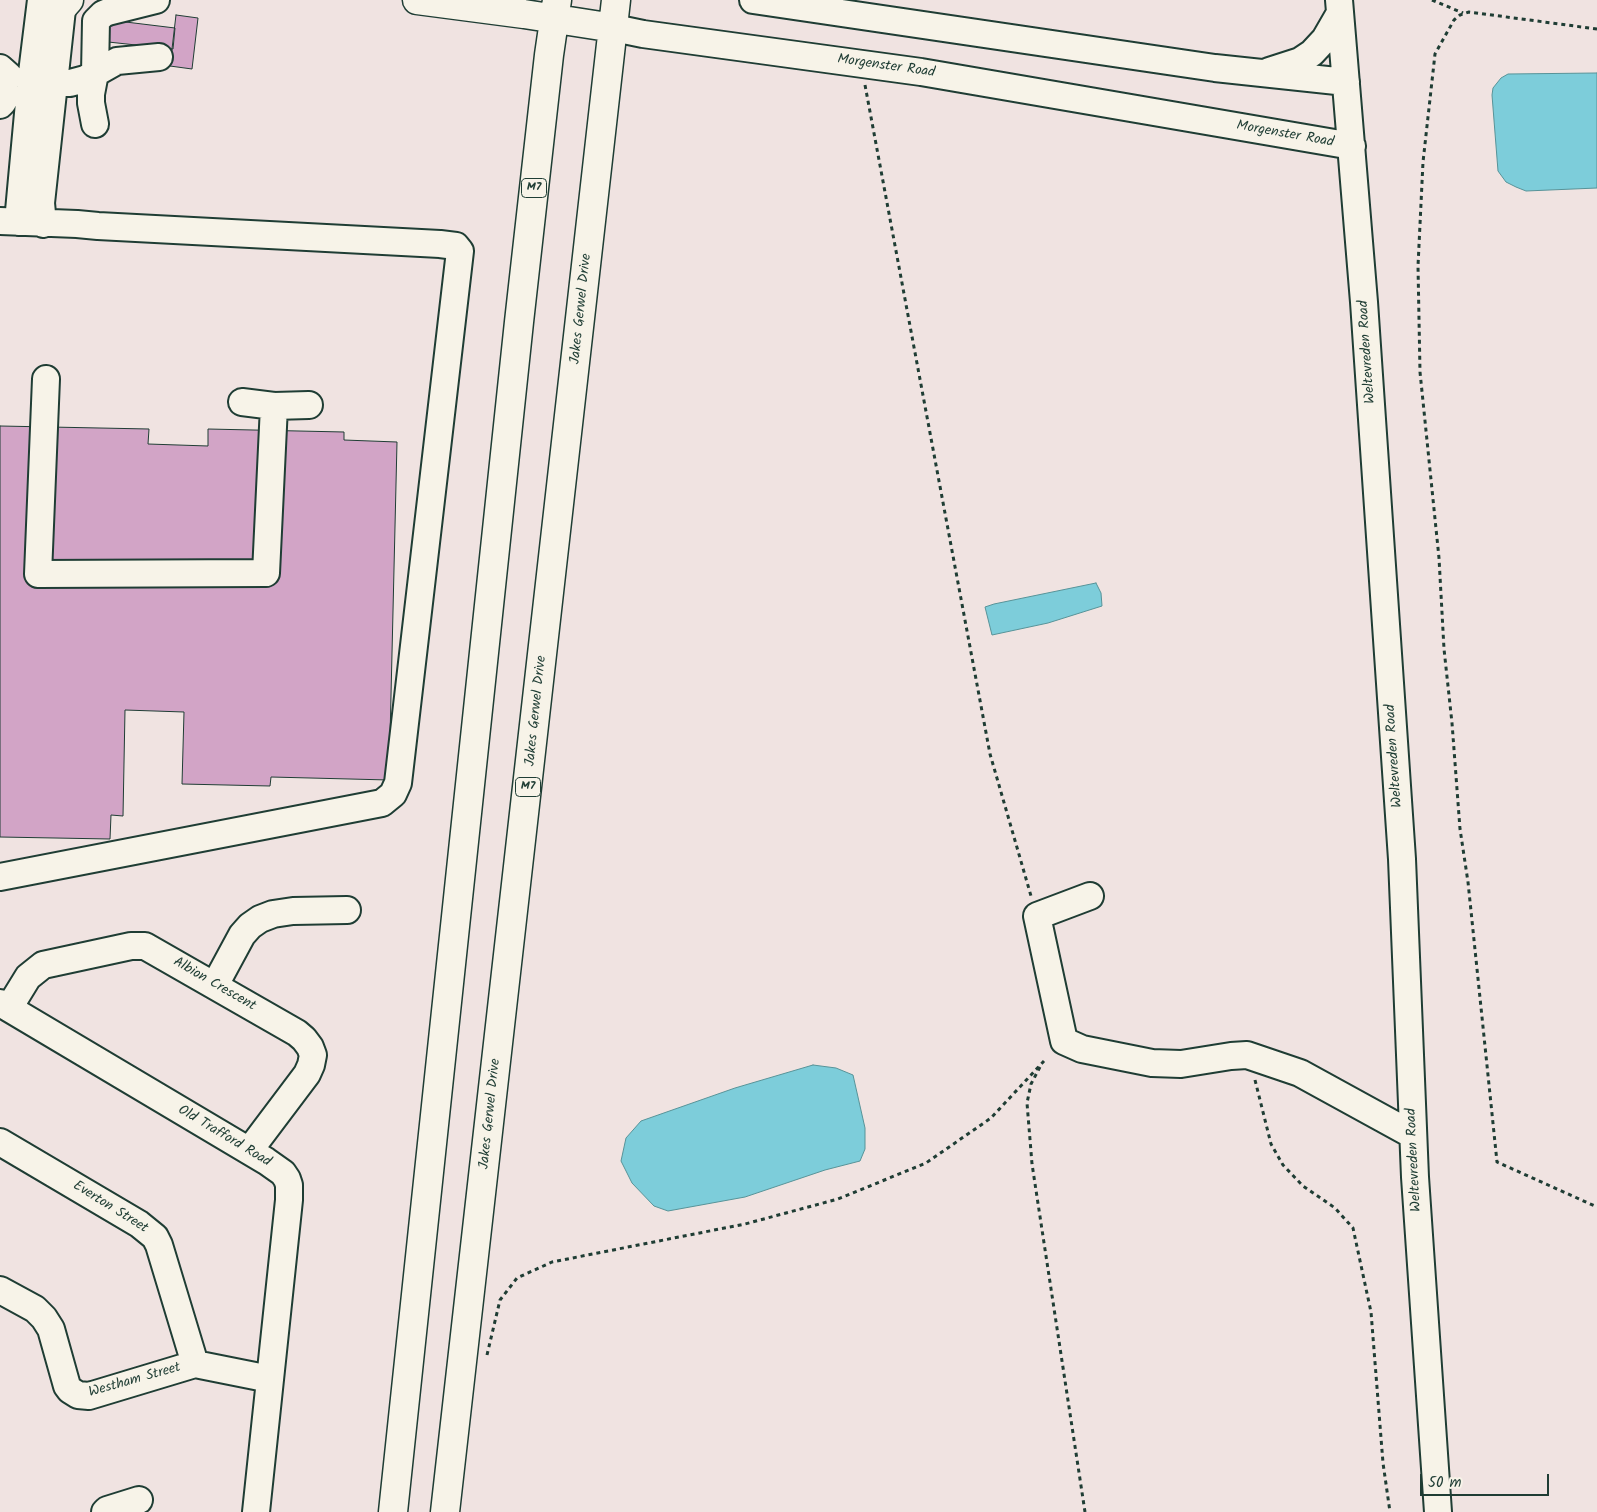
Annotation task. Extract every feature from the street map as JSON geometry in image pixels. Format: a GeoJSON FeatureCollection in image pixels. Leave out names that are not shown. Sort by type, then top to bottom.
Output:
{"type":"FeatureCollection","features":[{"type":"Feature","properties":{"kind":"main road","name":"Morgenster Road"},"geometry":{"type":"LineString","coordinates":[[418,0],[555,9],[614,28]]}},
{"type":"Feature","properties":{"kind":"main road","name":"Jakes Gerwel Drive"},"geometry":{"type":"LineString","coordinates":[[445,1512],[616,0]]}},
{"type":"Feature","properties":{"kind":"main road","name":"M7"},"geometry":{"type":"LineString","coordinates":[[393,1512],[519,322],[555,9]]}},
{"type":"Feature","properties":{"kind":"street"},"geometry":{"type":"LineString","coordinates":[[95,124],[91,94],[95,73],[95,25],[99,17],[108,12],[156,0]]}},
{"type":"Feature","properties":{"kind":"street"},"geometry":{"type":"LineString","coordinates":[[754,0],[1205,66],[1346,82]]}},
{"type":"Feature","properties":{"kind":"street"},"geometry":{"type":"LineString","coordinates":[[0,877],[382,803],[392,794],[398,784],[460,251],[456,246],[440,244],[77,224],[20,223],[17,85],[59,2]]}},
{"type":"Feature","properties":{"kind":"street"},"geometry":{"type":"LineString","coordinates":[[1261,73],[1300,61],[1312,53],[1325,39],[1340,7]]}},
{"type":"Feature","properties":{"kind":"street","name":"Weltevreden Road"},"geometry":{"type":"LineString","coordinates":[[1340,7],[1365,312],[1402,859],[1413,1135],[1438,1512]]}},
{"type":"Feature","properties":{"kind":"street","name":"Morgenster Road"},"geometry":{"type":"LineString","coordinates":[[614,28],[643,34],[921,72],[1352,146]]}},
{"type":"Feature","properties":{"kind":"street"},"geometry":{"type":"LineString","coordinates":[[17,85],[79,82],[117,60],[159,57]]}},
{"type":"Feature","properties":{"kind":"street"},"geometry":{"type":"LineString","coordinates":[[46,379],[38,574],[266,574],[274,406]]}},
{"type":"Feature","properties":{"kind":"street"},"geometry":{"type":"LineString","coordinates":[[242,402],[274,406],[309,405]]}},
{"type":"Feature","properties":{"kind":"street"},"geometry":{"type":"LineString","coordinates":[[1090,896],[1036,916],[1064,1041],[1082,1049],[1152,1063],[1181,1064],[1247,1055],[1300,1073],[1413,1135]]}},
{"type":"Feature","properties":{"kind":"street"},"geometry":{"type":"LineString","coordinates":[[215,985],[242,935],[260,919],[273,914],[293,911],[347,910]]}},
{"type":"Feature","properties":{"kind":"street","name":"Albion Crescent"},"geometry":{"type":"LineString","coordinates":[[5,1006],[28,977],[43,965],[132,946],[145,946],[298,1033],[310,1047],[311,1065],[307,1074],[249,1151]]}},
{"type":"Feature","properties":{"kind":"street","name":"Old Trafford Road"},"geometry":{"type":"LineString","coordinates":[[5,1006],[249,1151],[283,1173],[289,1185],[289,1200],[256,1512]]}},
{"type":"Feature","properties":{"kind":"street","name":"Everton Street"},"geometry":{"type":"LineString","coordinates":[[2,1148],[139,1224],[155,1237],[160,1245],[195,1364]]}},
{"type":"Feature","properties":{"kind":"street","name":"Westham Street"},"geometry":{"type":"LineString","coordinates":[[0,1290],[35,1309],[44,1318],[51,1329],[67,1386],[78,1395],[89,1396],[195,1364],[270,1379]]}},
{"type":"Feature","properties":{"kind":"street"},"geometry":{"type":"LineString","coordinates":[[105,1512],[139,1500]]}},
{"type":"Feature","properties":{"kind":"path"},"geometry":{"type":"LineString","coordinates":[[1432,0],[1464,13]]}},
{"type":"Feature","properties":{"kind":"path"},"geometry":{"type":"LineString","coordinates":[[1597,29],[1468,12],[1457,18],[1452,24],[1435,54],[1423,162],[1419,247],[1420,372],[1439,558],[1444,649],[1452,723],[1458,810],[1468,882],[1497,1162],[1597,1207]]}},
{"type":"Feature","properties":{"kind":"path"},"geometry":{"type":"LineString","coordinates":[[861,63],[990,754],[1036,916]]}},
{"type":"Feature","properties":{"kind":"path"},"geometry":{"type":"LineString","coordinates":[[486,1356],[500,1300],[517,1278],[552,1262],[745,1224],[847,1195],[926,1163],[992,1118],[1064,1041]]}},
{"type":"Feature","properties":{"kind":"path"},"geometry":{"type":"LineString","coordinates":[[1247,1055],[1271,1144],[1283,1165],[1303,1186],[1335,1208],[1353,1228],[1371,1312],[1383,1463],[1390,1512]]}},
{"type":"Feature","properties":{"kind":"path"},"geometry":{"type":"LineString","coordinates":[[1044,1062],[1031,1084],[1027,1103],[1027,1118],[1032,1164],[1085,1512]]}},
{"type":"Feature","properties":{"kind":"water"},"geometry":{"type":"Polygon","coordinates":[[[1597,73],[1597,188],[1526,191],[1506,182],[1498,171],[1492,95],[1493,88],[1501,78],[1508,74],[1597,73]]]}},
{"type":"Feature","properties":{"kind":"water"},"geometry":{"type":"Polygon","coordinates":[[[1096,583],[1101,593],[1102,606],[1048,623],[992,635],[985,607],[1096,583]]]}},
{"type":"Feature","properties":{"kind":"water"},"geometry":{"type":"Polygon","coordinates":[[[813,1065],[836,1068],[853,1075],[865,1128],[865,1149],[860,1161],[825,1170],[745,1197],[668,1211],[654,1206],[632,1183],[621,1161],[626,1138],[641,1121],[735,1088],[813,1065]]]}},
{"type":"Feature","properties":{"kind":"building"},"geometry":{"type":"Polygon","coordinates":[[[176,15],[198,18],[192,69],[170,66],[176,15]]]}},
{"type":"Feature","properties":{"kind":"building"},"geometry":{"type":"Polygon","coordinates":[[[101,19],[175,28],[173,49],[99,41],[101,19]]]}},
{"type":"Feature","properties":{"kind":"building"},"geometry":{"type":"Polygon","coordinates":[[[0,426],[149,429],[148,444],[208,446],[208,429],[344,432],[344,440],[397,442],[389,780],[271,777],[270,786],[182,784],[184,712],[125,710],[123,816],[111,815],[110,839],[0,837],[0,426]]]}}]}
